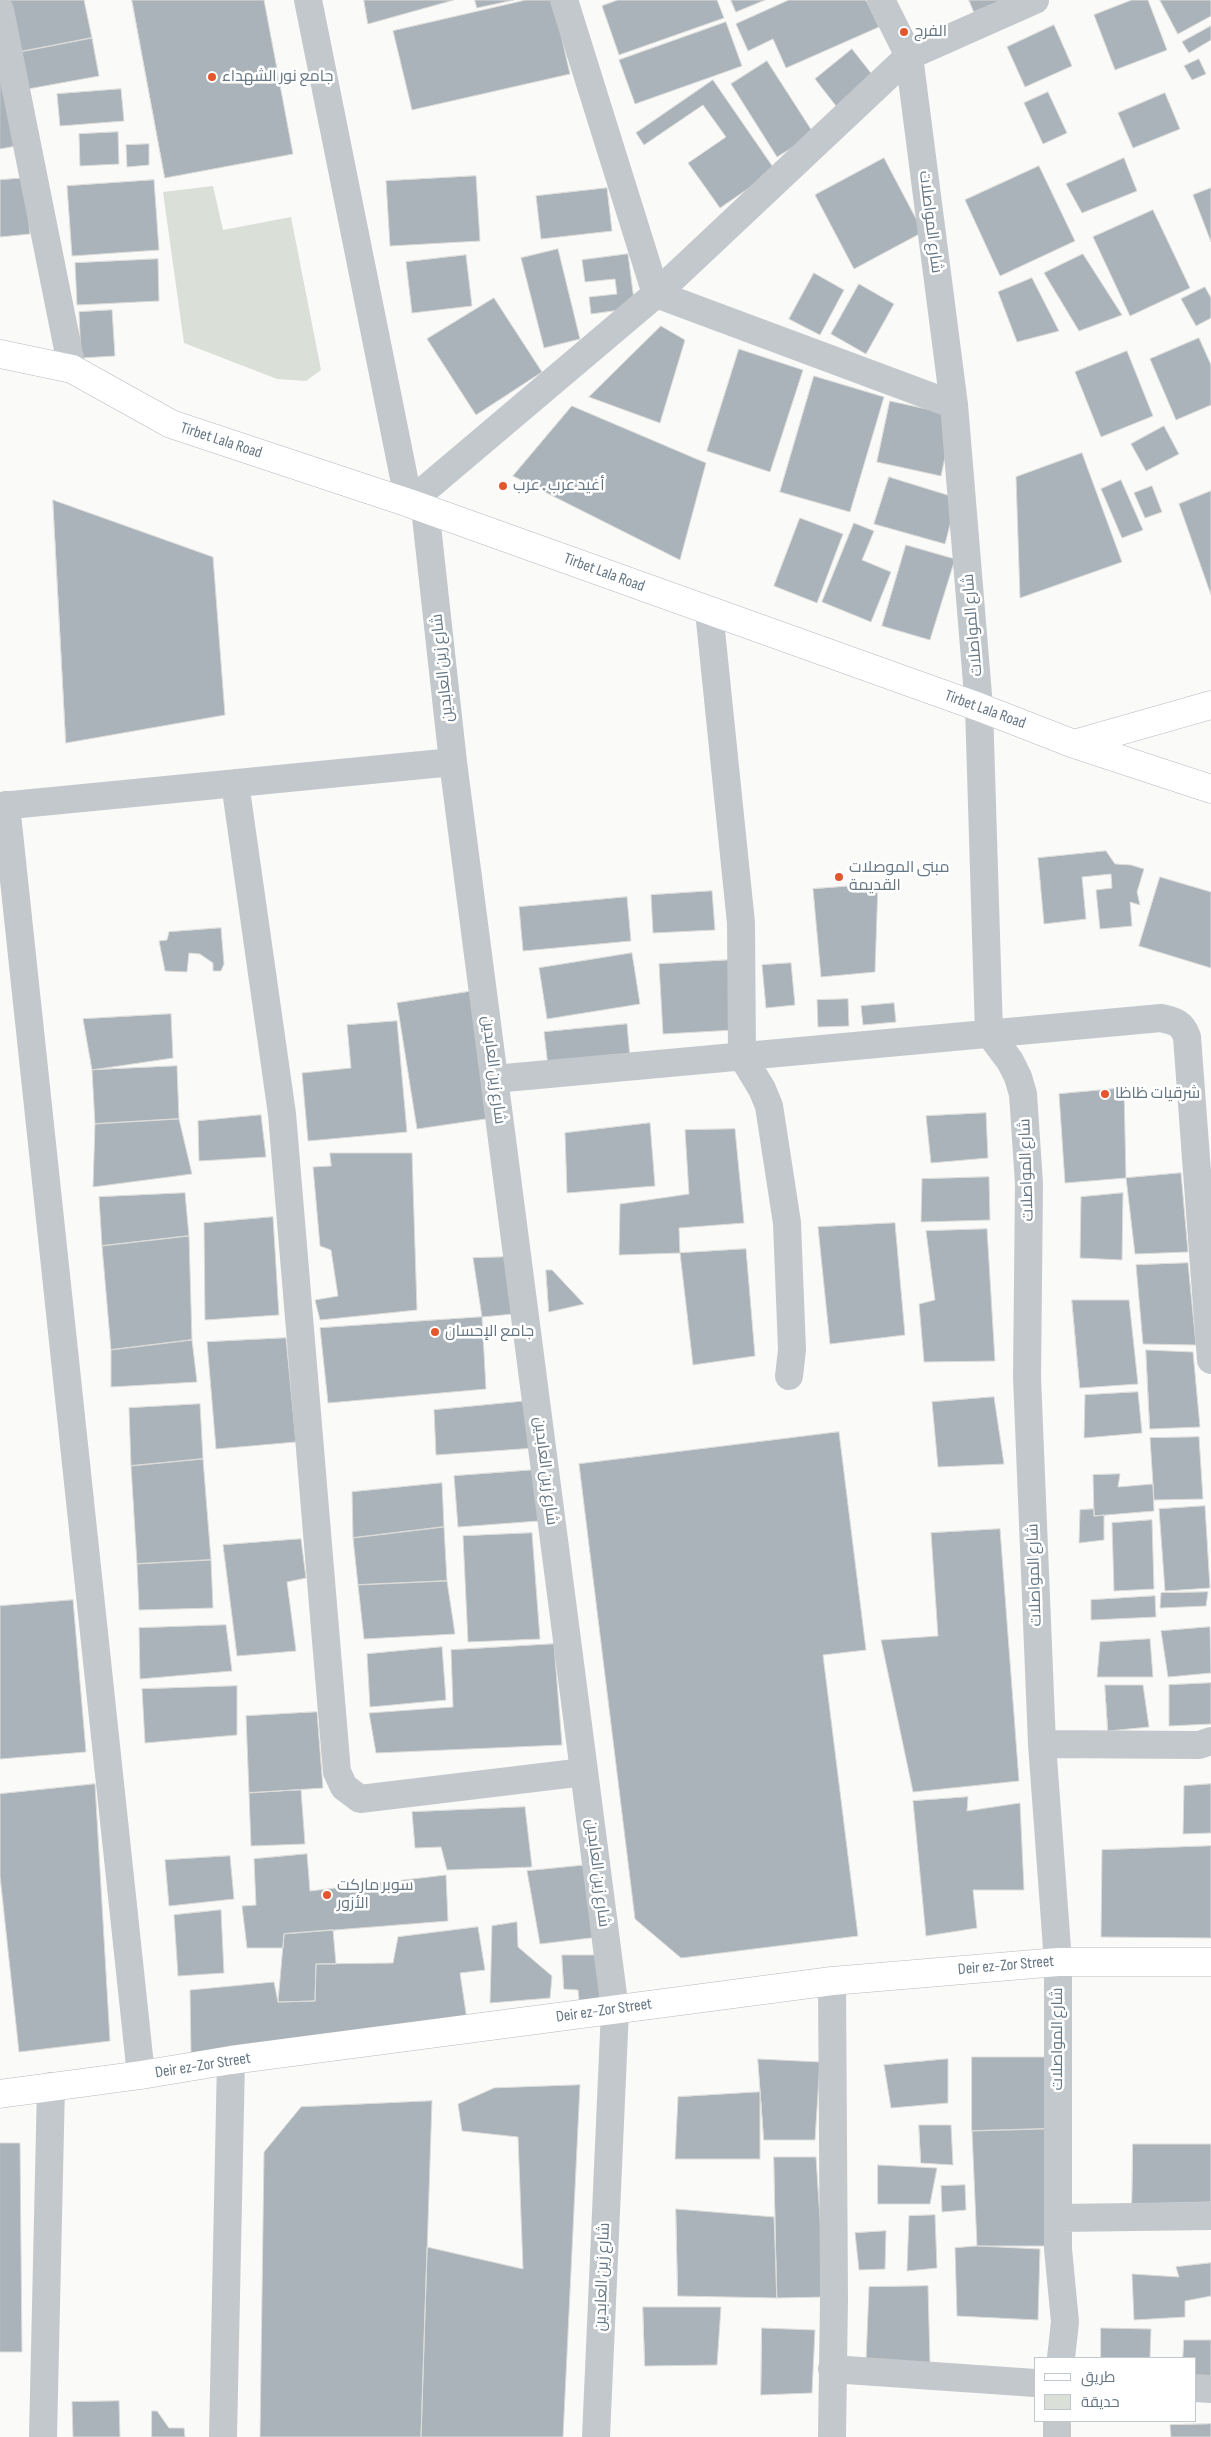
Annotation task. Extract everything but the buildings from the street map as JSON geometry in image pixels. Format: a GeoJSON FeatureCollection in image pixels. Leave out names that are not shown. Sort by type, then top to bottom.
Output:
{"type":"FeatureCollection","features":[{"type":"Feature","properties":{"kind":"main road","name":"Tirbet Lala Road"},"geometry":{"type":"LineString","coordinates":[[0,354],[72,369],[171,424],[417,506],[979,707],[1074,744],[1211,789]]}},
{"type":"Feature","properties":{"kind":"main road"},"geometry":{"type":"LineString","coordinates":[[1074,744],[1211,705]]}},
{"type":"Feature","properties":{"kind":"main road","name":"Deir ez-Zor Street"},"geometry":{"type":"LineString","coordinates":[[0,2094],[140,2075],[232,2060],[832,1981],[1058,1962],[1211,1962]]}},
{"type":"Feature","properties":{"kind":"street","name":"شارع زين العابدين"},"geometry":{"type":"LineString","coordinates":[[308,0],[417,506],[453,762],[614,2010],[596,2437]]}},
{"type":"Feature","properties":{"kind":"street"},"geometry":{"type":"LineString","coordinates":[[564,0],[656,294]]}},
{"type":"Feature","properties":{"kind":"street","name":"شارع المواصلات"},"geometry":{"type":"LineString","coordinates":[[881,0],[909,56],[954,405],[979,707],[989,1032],[1010,1061],[1018,1077],[1023,1094],[1030,1184],[1027,1376],[1042,1744],[1058,1962],[1058,2249],[1065,2322],[1061,2357]]}},
{"type":"Feature","properties":{"kind":"street"},"geometry":{"type":"LineString","coordinates":[[417,506],[656,294],[909,56],[1035,0]]}},
{"type":"Feature","properties":{"kind":"street"},"geometry":{"type":"LineString","coordinates":[[0,10],[72,369]]}},
{"type":"Feature","properties":{"kind":"street"},"geometry":{"type":"LineString","coordinates":[[656,294],[954,405]]}},
{"type":"Feature","properties":{"kind":"street"},"geometry":{"type":"LineString","coordinates":[[709,611],[741,923],[742,1056],[762,1088],[769,1106],[787,1223],[792,1350],[789,1376]]}},
{"type":"Feature","properties":{"kind":"street"},"geometry":{"type":"LineString","coordinates":[[140,2075],[3,806],[453,762]]}},
{"type":"Feature","properties":{"kind":"street"},"geometry":{"type":"LineString","coordinates":[[235,783],[282,1114],[337,1772],[344,1787],[360,1799],[584,1772]]}},
{"type":"Feature","properties":{"kind":"street"},"geometry":{"type":"LineString","coordinates":[[494,1079],[989,1032],[1161,1018],[1176,1021],[1184,1028],[1187,1037],[1211,1360]]}},
{"type":"Feature","properties":{"kind":"street"},"geometry":{"type":"LineString","coordinates":[[1042,1744],[1199,1745],[1211,1741]]}},
{"type":"Feature","properties":{"kind":"street"},"geometry":{"type":"LineString","coordinates":[[832,1981],[834,2298],[832,2437]]}},
{"type":"Feature","properties":{"kind":"street"},"geometry":{"type":"LineString","coordinates":[[223,2437],[232,2060]]}},
{"type":"Feature","properties":{"kind":"street"},"geometry":{"type":"LineString","coordinates":[[43,2437],[51,2086]]}},
{"type":"Feature","properties":{"kind":"street"},"geometry":{"type":"LineString","coordinates":[[1058,2218],[1211,2216]]}},
{"type":"Feature","properties":{"kind":"street"},"geometry":{"type":"LineString","coordinates":[[832,2369],[1034,2383]]}},
{"type":"Feature","properties":{"kind":"street"},"geometry":{"type":"LineString","coordinates":[[1196,2388],[1211,2389]]}},
{"type":"Feature","properties":{"kind":"street"},"geometry":{"type":"LineString","coordinates":[[1057,2422],[1057,2437]]}},
{"type":"Feature","properties":{"kind":"green space"},"geometry":{"type":"Polygon","coordinates":[[[213,186],[223,230],[291,217],[321,370],[306,381],[277,379],[184,343],[163,192],[213,186]]]}},
{"type":"Feature","properties":{"kind":"place","name":"الفرج"},"geometry":{"type":"Point","coordinates":[904,32]}},
{"type":"Feature","properties":{"kind":"place","name":"جامع نور الشهداء"},"geometry":{"type":"Point","coordinates":[212,77]}},
{"type":"Feature","properties":{"kind":"place","name":"أغيد عرب . عرب"},"geometry":{"type":"Point","coordinates":[503,486]}},
{"type":"Feature","properties":{"kind":"place","name":"مبنى الموصلات القديمة"},"geometry":{"type":"Point","coordinates":[839,877]}},
{"type":"Feature","properties":{"kind":"place","name":"شرقيات ظاظا"},"geometry":{"type":"Point","coordinates":[1105,1094]}},
{"type":"Feature","properties":{"kind":"place","name":"جامع الإحسان"},"geometry":{"type":"Point","coordinates":[435,1332]}},
{"type":"Feature","properties":{"kind":"place","name":"سوبر ماركت الأزور"},"geometry":{"type":"Point","coordinates":[327,1895]}}]}
